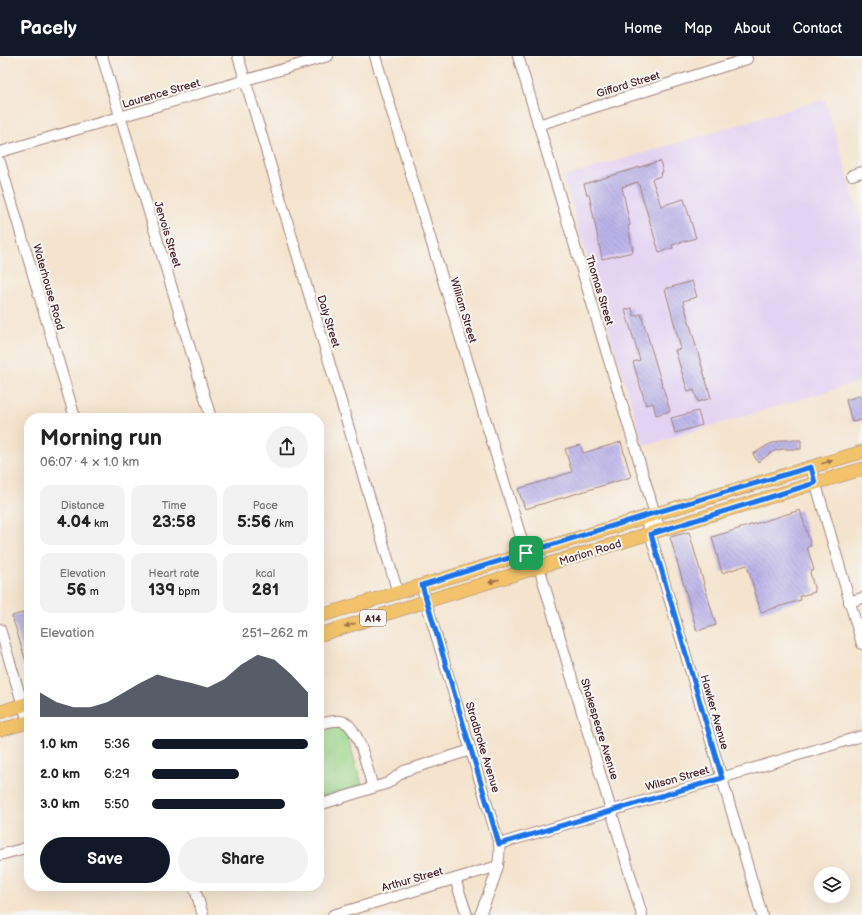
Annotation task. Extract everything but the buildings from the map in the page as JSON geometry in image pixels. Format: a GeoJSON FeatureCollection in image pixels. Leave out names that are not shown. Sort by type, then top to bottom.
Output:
{"type":"FeatureCollection","features":[{"type":"Feature","properties":{"kind":"main road","name":"Marion Road"},"geometry":{"type":"LineString","coordinates":[[324,615],[862,452]]}},
{"type":"Feature","properties":{"kind":"main road","name":"Marion Road"},"geometry":{"type":"LineString","coordinates":[[324,633],[862,469]]}},
{"type":"Feature","properties":{"kind":"main road"},"geometry":{"type":"LineString","coordinates":[[0,712],[24,705]]}},
{"type":"Feature","properties":{"kind":"main road"},"geometry":{"type":"LineString","coordinates":[[0,730],[24,723]]}},
{"type":"Feature","properties":{"kind":"street","name":"Jervois Street"},"geometry":{"type":"LineString","coordinates":[[102,56],[209,413]]}},
{"type":"Feature","properties":{"kind":"street","name":"Daly Street"},"geometry":{"type":"LineString","coordinates":[[238,56],[398,593]]}},
{"type":"Feature","properties":{"kind":"street","name":"Laurence Street"},"geometry":{"type":"LineString","coordinates":[[0,152],[328,56]]}},
{"type":"Feature","properties":{"kind":"street","name":"William Street"},"geometry":{"type":"LineString","coordinates":[[375,56],[535,569]]}},
{"type":"Feature","properties":{"kind":"street","name":"Thomas Street"},"geometry":{"type":"LineString","coordinates":[[518,56],[655,532]]}},
{"type":"Feature","properties":{"kind":"street","name":"Gifford Street"},"geometry":{"type":"LineString","coordinates":[[538,124],[746,58]]}},
{"type":"Feature","properties":{"kind":"street","name":"Waterhouse Road"},"geometry":{"type":"LineString","coordinates":[[0,162],[73,413]]}},
{"type":"Feature","properties":{"kind":"street"},"geometry":{"type":"LineString","coordinates":[[852,175],[862,172]]}},
{"type":"Feature","properties":{"kind":"street"},"geometry":{"type":"LineString","coordinates":[[811,467],[862,644]]}},
{"type":"Feature","properties":{"kind":"street","name":"Hawker Avenue"},"geometry":{"type":"LineString","coordinates":[[655,532],[722,778],[762,915]]}},
{"type":"Feature","properties":{"kind":"street","name":"Shakespeare Avenue"},"geometry":{"type":"LineString","coordinates":[[535,569],[611,810],[642,915]]}},
{"type":"Feature","properties":{"kind":"street","name":"Stradbroke Avenue"},"geometry":{"type":"LineString","coordinates":[[422,585],[499,844],[500,852],[498,866],[480,915]]}},
{"type":"Feature","properties":{"kind":"street"},"geometry":{"type":"LineString","coordinates":[[849,602],[862,598]]}},
{"type":"Feature","properties":{"kind":"street"},"geometry":{"type":"LineString","coordinates":[[0,629],[24,698]]}},
{"type":"Feature","properties":{"kind":"street"},"geometry":{"type":"LineString","coordinates":[[324,723],[341,720],[351,726],[357,736],[373,788]]}},
{"type":"Feature","properties":{"kind":"street","name":"Wilson Street"},"geometry":{"type":"LineString","coordinates":[[499,844],[862,736]]}},
{"type":"Feature","properties":{"kind":"street"},"geometry":{"type":"LineString","coordinates":[[324,803],[388,783],[404,771],[471,750]]}},
{"type":"Feature","properties":{"kind":"street"},"geometry":{"type":"LineString","coordinates":[[0,856],[24,849]]}},
{"type":"Feature","properties":{"kind":"street","name":"Arthur Street"},"geometry":{"type":"LineString","coordinates":[[333,915],[498,866]]}},
{"type":"Feature","properties":{"kind":"street"},"geometry":{"type":"LineString","coordinates":[[455,879],[467,915]]}},
{"type":"Feature","properties":{"kind":"street"},"geometry":{"type":"LineString","coordinates":[[196,891],[203,915]]}},
{"type":"Feature","properties":{"kind":"shaded area"},"geometry":{"type":"Polygon","coordinates":[[[825,99],[862,224],[862,381],[644,446],[563,177],[825,99]]]}},
{"type":"Feature","properties":{"kind":"green space"},"geometry":{"type":"Polygon","coordinates":[[[344,725],[362,785],[324,796],[324,730],[344,725]]]}},
{"type":"Feature","properties":{"kind":"route"},"geometry":{"type":"LineString","coordinates":[[811,467],[815,483],[651,534],[722,778],[499,844],[422,585],[526,553],[654,513],[811,467]]}}]}
